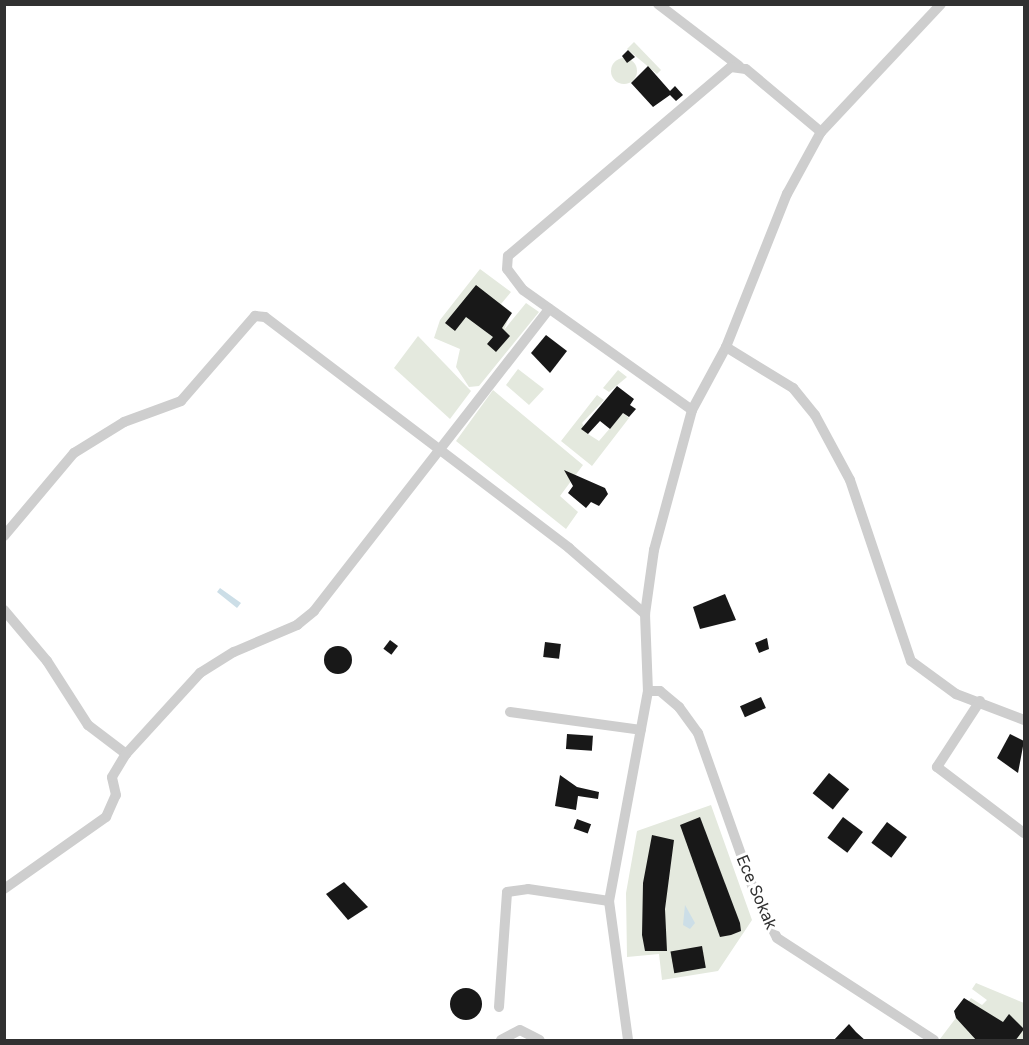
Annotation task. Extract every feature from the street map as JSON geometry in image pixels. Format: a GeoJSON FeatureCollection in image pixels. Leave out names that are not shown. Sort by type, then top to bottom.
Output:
{"type":"FeatureCollection","features":[{"type":"Feature","properties":{"kind":"street"},"geometry":{"type":"LineString","coordinates":[[658,4],[821,132]]}},
{"type":"Feature","properties":{"kind":"street"},"geometry":{"type":"LineString","coordinates":[[628,1041],[609,901],[648,691],[645,614],[654,550],[692,410],[726,347],[787,194],[821,132],[941,4]]}},
{"type":"Feature","properties":{"kind":"street"},"geometry":{"type":"LineString","coordinates":[[692,410],[513,281],[508,256],[718,77],[739,66]]}},
{"type":"Feature","properties":{"kind":"street"},"geometry":{"type":"LineString","coordinates":[[4,889],[106,817],[116,795],[112,777],[126,754],[200,674],[234,652],[297,625],[330,591],[435,450],[549,309]]}},
{"type":"Feature","properties":{"kind":"street"},"geometry":{"type":"LineString","coordinates":[[4,536],[74,453],[124,422],[181,401],[255,316],[265,317],[435,450],[569,548],[645,614]]}},
{"type":"Feature","properties":{"kind":"street"},"geometry":{"type":"LineString","coordinates":[[726,347],[792,388],[815,415],[850,480],[911,661],[932,680],[1024,720]]}},
{"type":"Feature","properties":{"kind":"street"},"geometry":{"type":"LineString","coordinates":[[4,610],[47,661],[88,725],[126,754]]}},
{"type":"Feature","properties":{"kind":"street","name":"Ece Sokak"},"geometry":{"type":"LineString","coordinates":[[648,691],[660,691],[679,707],[698,733],[755,894],[777,939],[934,1041]]}},
{"type":"Feature","properties":{"kind":"street"},"geometry":{"type":"LineString","coordinates":[[980,700],[937,767],[1024,833]]}},
{"type":"Feature","properties":{"kind":"street"},"geometry":{"type":"LineString","coordinates":[[510,712],[641,730]]}},
{"type":"Feature","properties":{"kind":"street"},"geometry":{"type":"LineString","coordinates":[[499,1006],[507,892],[528,889],[609,901]]}},
{"type":"Feature","properties":{"kind":"street"},"geometry":{"type":"LineString","coordinates":[[501,1041],[520,1030],[540,1041]]}},
{"type":"Feature","properties":{"kind":"shaded area"},"geometry":{"type":"Polygon","coordinates":[[[634,42],[661,70],[657,74],[627,49],[634,42]]]}},
{"type":"Feature","properties":{"kind":"shaded area"},"geometry":{"type":"Polygon","coordinates":[[[624,58],[633,62],[637,71],[633,80],[624,84],[615,80],[611,71],[615,62],[624,58]]]}},
{"type":"Feature","properties":{"kind":"shaded area"},"geometry":{"type":"Polygon","coordinates":[[[480,269],[511,292],[501,304],[511,312],[504,330],[526,303],[539,312],[479,386],[469,387],[456,367],[460,349],[434,338],[440,320],[480,269]]]}},
{"type":"Feature","properties":{"kind":"shaded area"},"geometry":{"type":"Polygon","coordinates":[[[418,336],[471,391],[450,419],[394,368],[418,336]]]}},
{"type":"Feature","properties":{"kind":"shaded area"},"geometry":{"type":"Polygon","coordinates":[[[518,369],[544,389],[529,405],[506,385],[518,369]]]}},
{"type":"Feature","properties":{"kind":"shaded area"},"geometry":{"type":"Polygon","coordinates":[[[618,370],[627,377],[609,392],[603,388],[618,370]]]}},
{"type":"Feature","properties":{"kind":"shaded area"},"geometry":{"type":"Polygon","coordinates":[[[493,390],[583,465],[560,496],[578,512],[566,529],[456,441],[493,390]]]}},
{"type":"Feature","properties":{"kind":"shaded area"},"geometry":{"type":"Polygon","coordinates":[[[597,395],[604,400],[582,423],[588,434],[599,441],[623,413],[629,418],[592,466],[561,441],[597,395]]]}},
{"type":"Feature","properties":{"kind":"shaded area"},"geometry":{"type":"Polygon","coordinates":[[[220,588],[241,603],[237,608],[217,592],[220,588]]]}},
{"type":"Feature","properties":{"kind":"shaded area"},"geometry":{"type":"Polygon","coordinates":[[[711,805],[752,920],[718,971],[662,980],[659,954],[627,957],[626,893],[637,831],[711,805]]]}},
{"type":"Feature","properties":{"kind":"shaded area"},"geometry":{"type":"Polygon","coordinates":[[[685,905],[695,923],[690,929],[683,925],[685,905]]]}},
{"type":"Feature","properties":{"kind":"shaded area"},"geometry":{"type":"Polygon","coordinates":[[[976,983],[1024,1003],[1024,1040],[940,1039],[971,998],[982,1005],[987,1000],[972,989],[976,983]]]}},
{"type":"Feature","properties":{"kind":"building"},"geometry":{"type":"Polygon","coordinates":[[[628,50],[635,57],[627,63],[622,56],[628,50]]]}},
{"type":"Feature","properties":{"kind":"building"},"geometry":{"type":"Polygon","coordinates":[[[648,66],[670,91],[675,86],[683,95],[676,101],[670,95],[653,107],[631,83],[648,66]]]}},
{"type":"Feature","properties":{"kind":"building"},"geometry":{"type":"Polygon","coordinates":[[[476,285],[512,313],[502,328],[510,336],[496,352],[487,344],[493,337],[466,317],[455,331],[445,323],[476,285]]]}},
{"type":"Feature","properties":{"kind":"building"},"geometry":{"type":"Polygon","coordinates":[[[546,335],[567,351],[550,373],[531,353],[546,335]]]}},
{"type":"Feature","properties":{"kind":"building"},"geometry":{"type":"Polygon","coordinates":[[[617,386],[634,399],[630,405],[636,409],[629,417],[623,413],[610,429],[600,421],[588,434],[581,429],[617,386]]]}},
{"type":"Feature","properties":{"kind":"building"},"geometry":{"type":"Polygon","coordinates":[[[564,470],[605,488],[608,494],[599,506],[591,502],[586,508],[568,493],[573,486],[564,470]]]}},
{"type":"Feature","properties":{"kind":"building"},"geometry":{"type":"Polygon","coordinates":[[[725,594],[736,620],[700,629],[693,607],[725,594]]]}},
{"type":"Feature","properties":{"kind":"building"},"geometry":{"type":"Polygon","coordinates":[[[767,638],[769,649],[759,653],[755,643],[767,638]]]}},
{"type":"Feature","properties":{"kind":"building"},"geometry":{"type":"Polygon","coordinates":[[[390,640],[398,646],[391,655],[383,649],[390,640]]]}},
{"type":"Feature","properties":{"kind":"building"},"geometry":{"type":"Polygon","coordinates":[[[545,642],[561,644],[559,659],[543,657],[545,642]]]}},
{"type":"Feature","properties":{"kind":"building"},"geometry":{"type":"Polygon","coordinates":[[[338,646],[348,650],[352,660],[348,670],[338,674],[328,670],[324,660],[328,650],[338,646]]]}},
{"type":"Feature","properties":{"kind":"building"},"geometry":{"type":"Polygon","coordinates":[[[761,697],[766,708],[745,717],[740,706],[761,697]]]}},
{"type":"Feature","properties":{"kind":"building"},"geometry":{"type":"Polygon","coordinates":[[[567,734],[593,736],[592,751],[566,749],[567,734]]]}},
{"type":"Feature","properties":{"kind":"building"},"geometry":{"type":"Polygon","coordinates":[[[1010,734],[1024,741],[1018,773],[997,758],[1010,734]]]}},
{"type":"Feature","properties":{"kind":"building"},"geometry":{"type":"Polygon","coordinates":[[[829,773],[849,789],[833,810],[813,793],[829,773]]]}},
{"type":"Feature","properties":{"kind":"building"},"geometry":{"type":"Polygon","coordinates":[[[560,775],[577,787],[599,792],[598,799],[578,796],[576,810],[555,806],[560,775]]]}},
{"type":"Feature","properties":{"kind":"building"},"geometry":{"type":"Polygon","coordinates":[[[700,817],[740,923],[741,931],[731,935],[720,937],[680,825],[700,817]]]}},
{"type":"Feature","properties":{"kind":"building"},"geometry":{"type":"Polygon","coordinates":[[[843,817],[863,832],[847,853],[827,838],[843,817]]]}},
{"type":"Feature","properties":{"kind":"building"},"geometry":{"type":"Polygon","coordinates":[[[577,819],[591,824],[588,834],[574,828],[577,819]]]}},
{"type":"Feature","properties":{"kind":"building"},"geometry":{"type":"Polygon","coordinates":[[[887,822],[907,837],[891,858],[871,843],[887,822]]]}},
{"type":"Feature","properties":{"kind":"building"},"geometry":{"type":"Polygon","coordinates":[[[652,835],[674,840],[665,909],[667,951],[645,951],[642,935],[643,883],[652,835]]]}},
{"type":"Feature","properties":{"kind":"building"},"geometry":{"type":"Polygon","coordinates":[[[344,882],[368,907],[348,920],[326,894],[344,882]]]}},
{"type":"Feature","properties":{"kind":"building"},"geometry":{"type":"Polygon","coordinates":[[[702,946],[706,968],[674,973],[670,952],[702,946]]]}},
{"type":"Feature","properties":{"kind":"building"},"geometry":{"type":"Polygon","coordinates":[[[466,988],[477,993],[482,1004],[477,1015],[466,1020],[455,1015],[450,1004],[455,993],[466,988]]]}},
{"type":"Feature","properties":{"kind":"building"},"geometry":{"type":"Polygon","coordinates":[[[964,998],[1003,1022],[1009,1014],[1024,1029],[1015,1041],[977,1041],[956,1018],[954,1011],[964,998]]]}},
{"type":"Feature","properties":{"kind":"building"},"geometry":{"type":"Polygon","coordinates":[[[849,1024],[856,1032],[866,1041],[833,1041],[849,1024]]]}}]}
